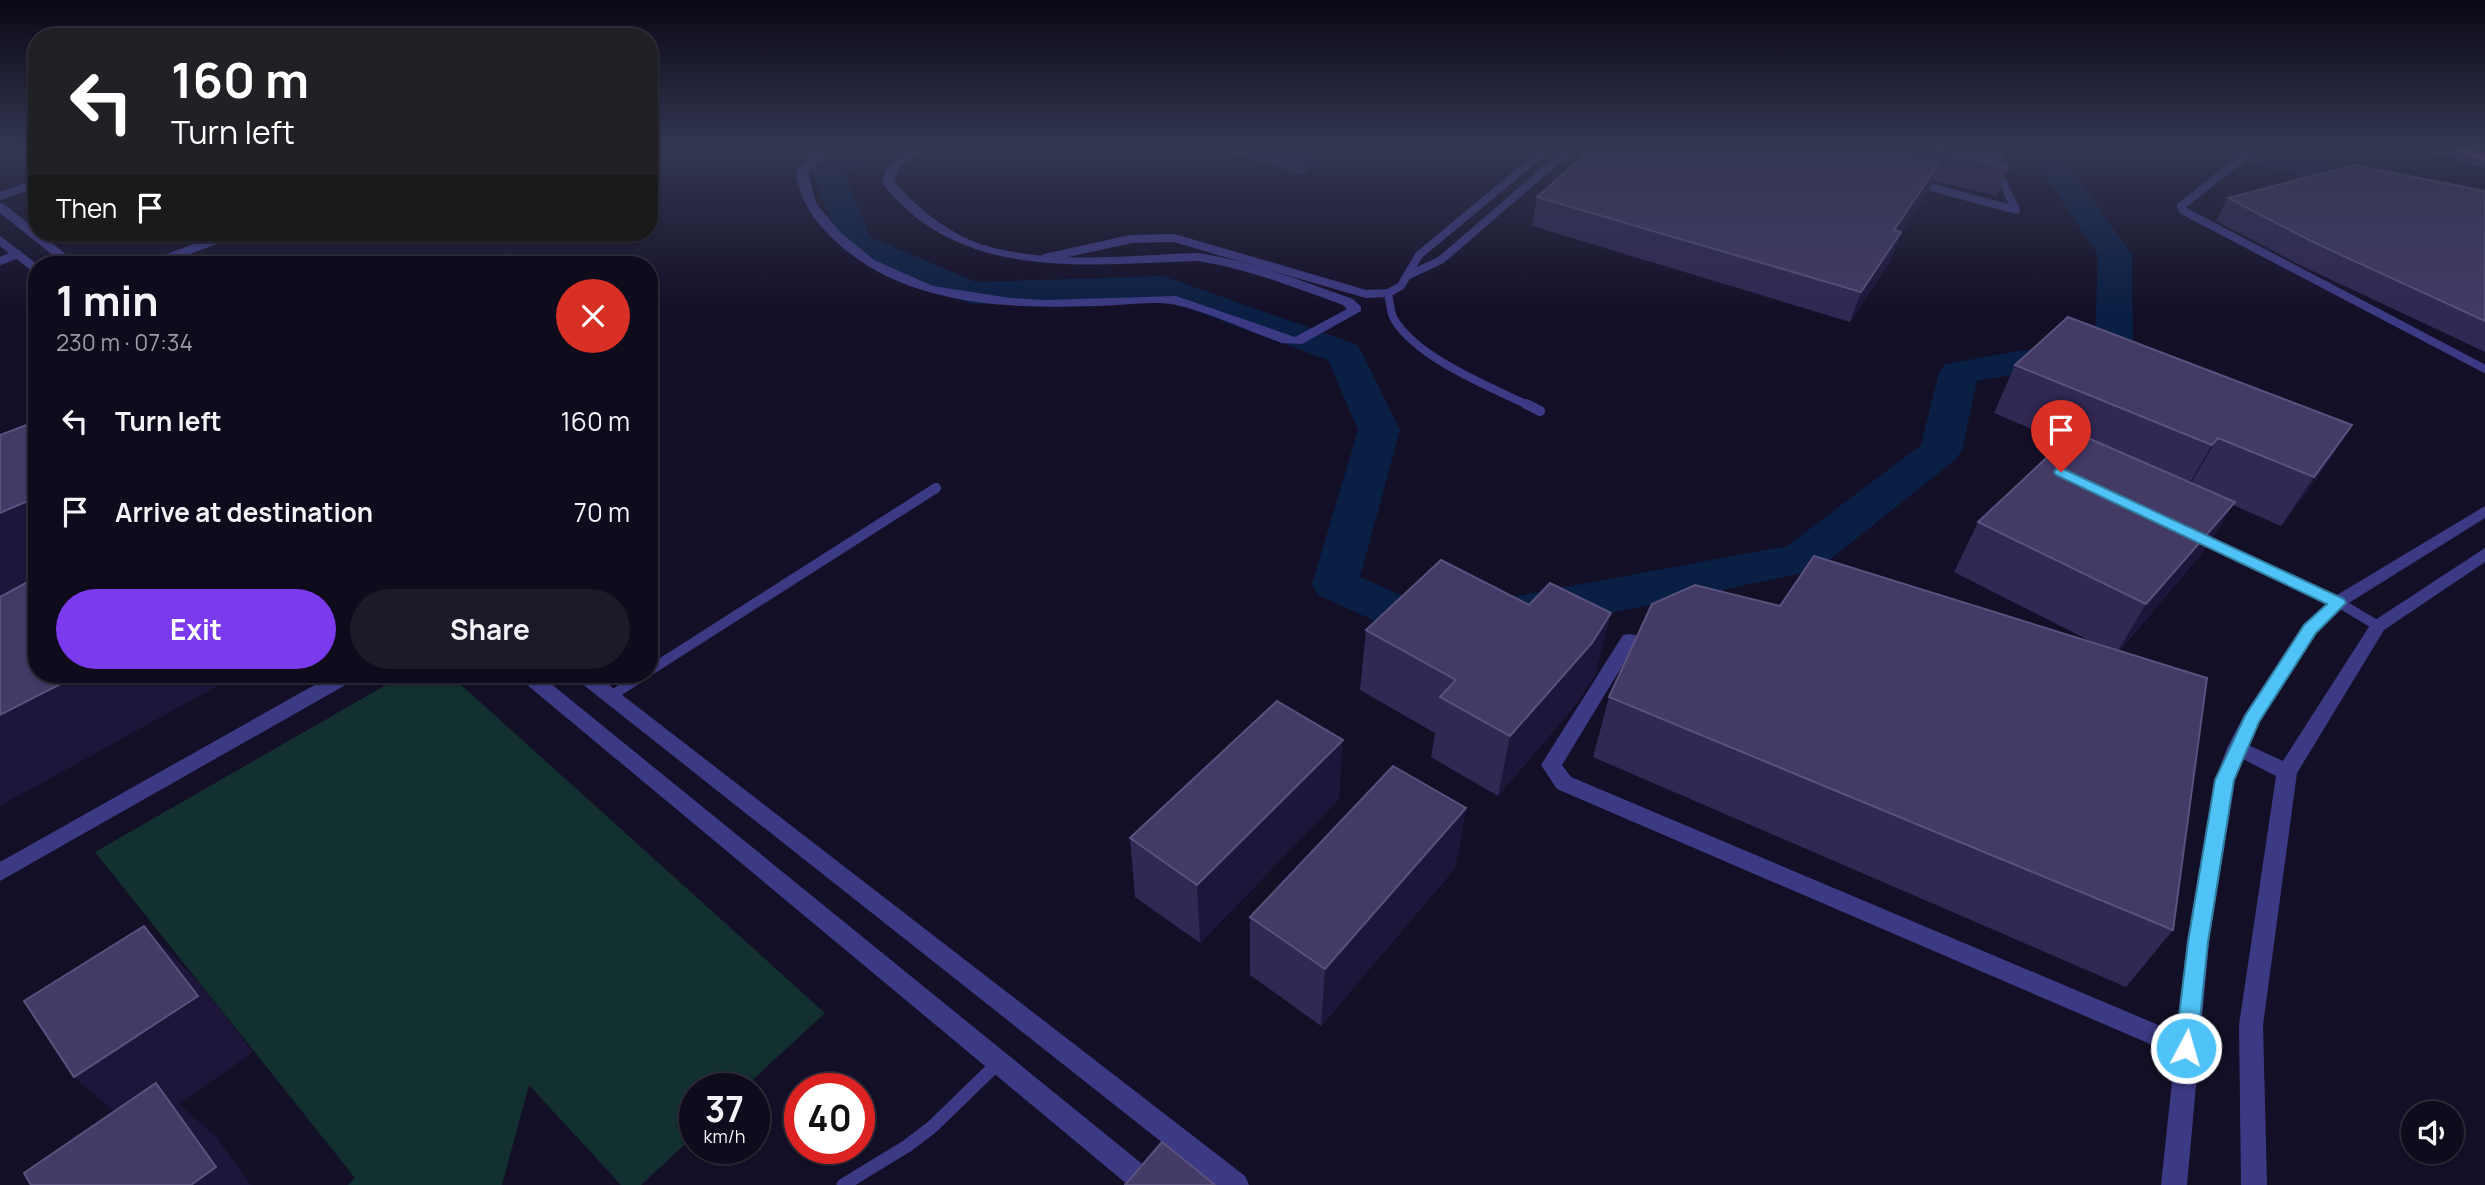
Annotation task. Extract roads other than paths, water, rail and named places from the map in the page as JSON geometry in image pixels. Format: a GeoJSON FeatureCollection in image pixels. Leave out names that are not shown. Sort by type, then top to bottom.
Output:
{"type":"FeatureCollection","features":[{"type":"Feature","properties":{"kind":"street"},"geometry":{"type":"LineString","coordinates":[[809,202],[836,235],[869,263],[930,289],[1010,302],[1043,304],[1176,300],[1287,340],[1297,341],[1354,311],[1354,307],[1348,302],[1246,265],[1222,260],[1198,257],[1045,258],[979,248],[962,241],[906,202]]}},
{"type":"Feature","properties":{"kind":"street"},"geometry":{"type":"LineString","coordinates":[[0,207],[28,229]]}},
{"type":"Feature","properties":{"kind":"street"},"geometry":{"type":"LineString","coordinates":[[0,240],[28,263]]}},
{"type":"Feature","properties":{"kind":"street"},"geometry":{"type":"LineString","coordinates":[[44,242],[62,256]]}},
{"type":"Feature","properties":{"kind":"street"},"geometry":{"type":"LineString","coordinates":[[2174,1185],[2198,942],[2225,780],[2237,748],[2251,720],[2310,629],[2338,603],[2485,511]]}},
{"type":"Feature","properties":{"kind":"street"},"geometry":{"type":"LineString","coordinates":[[2254,1185],[2251,1026],[2287,772],[2378,625],[2485,554]]}},
{"type":"Feature","properties":{"kind":"street"},"geometry":{"type":"LineString","coordinates":[[1629,640],[1551,765],[1564,783],[2186,1048]]}},
{"type":"Feature","properties":{"kind":"street"},"geometry":{"type":"LineString","coordinates":[[0,872],[333,683]]}},
{"type":"Feature","properties":{"kind":"street"},"geometry":{"type":"LineString","coordinates":[[538,683],[1148,1185]]}},
{"type":"Feature","properties":{"kind":"street"},"geometry":{"type":"LineString","coordinates":[[594,683],[1236,1185]]}},
{"type":"Feature","properties":{"kind":"street"},"geometry":{"type":"LineString","coordinates":[[2237,748],[2287,772]]}},
{"type":"Feature","properties":{"kind":"lane"},"geometry":{"type":"LineString","coordinates":[[1045,258],[1131,239],[1174,238],[1366,294],[1388,293],[1401,286],[1419,255],[1482,202]]}},
{"type":"Feature","properties":{"kind":"lane"},"geometry":{"type":"LineString","coordinates":[[1407,276],[1441,260],[1508,202]]}},
{"type":"Feature","properties":{"kind":"lane"},"geometry":{"type":"LineString","coordinates":[[1987,202],[2016,210],[2012,202]]}},
{"type":"Feature","properties":{"kind":"lane"},"geometry":{"type":"LineString","coordinates":[[2185,202],[2181,206],[2182,210],[2485,369]]}},
{"type":"Feature","properties":{"kind":"lane"},"geometry":{"type":"LineString","coordinates":[[173,256],[211,242]]}},
{"type":"Feature","properties":{"kind":"lane"},"geometry":{"type":"LineString","coordinates":[[0,261],[18,254]]}},
{"type":"Feature","properties":{"kind":"lane"},"geometry":{"type":"LineString","coordinates":[[1388,293],[1392,317],[1398,326],[1426,349],[1460,371],[1540,411]]}},
{"type":"Feature","properties":{"kind":"lane"},"geometry":{"type":"LineString","coordinates":[[658,665],[936,488]]}},
{"type":"Feature","properties":{"kind":"lane"},"geometry":{"type":"LineString","coordinates":[[2187,531],[2378,625]]}},
{"type":"Feature","properties":{"kind":"lane"},"geometry":{"type":"LineString","coordinates":[[611,696],[630,683]]}},
{"type":"Feature","properties":{"kind":"lane"},"geometry":{"type":"LineString","coordinates":[[844,1185],[907,1146],[932,1127],[999,1062]]}},
{"type":"Feature","properties":{"kind":"waterway"},"geometry":{"type":"LineString","coordinates":[[840,202],[855,243],[971,293],[1163,287],[1344,353],[1379,430],[1335,584],[1425,624],[1450,621]]}},
{"type":"Feature","properties":{"kind":"waterway"},"geometry":{"type":"LineString","coordinates":[[1524,610],[1616,596],[1801,559],[1941,450],[1959,372],[2114,346],[2115,255],[2080,202]]}},
{"type":"Feature","properties":{"kind":"waterway"},"geometry":{"type":"LineString","coordinates":[[2435,202],[2485,216]]}}]}
